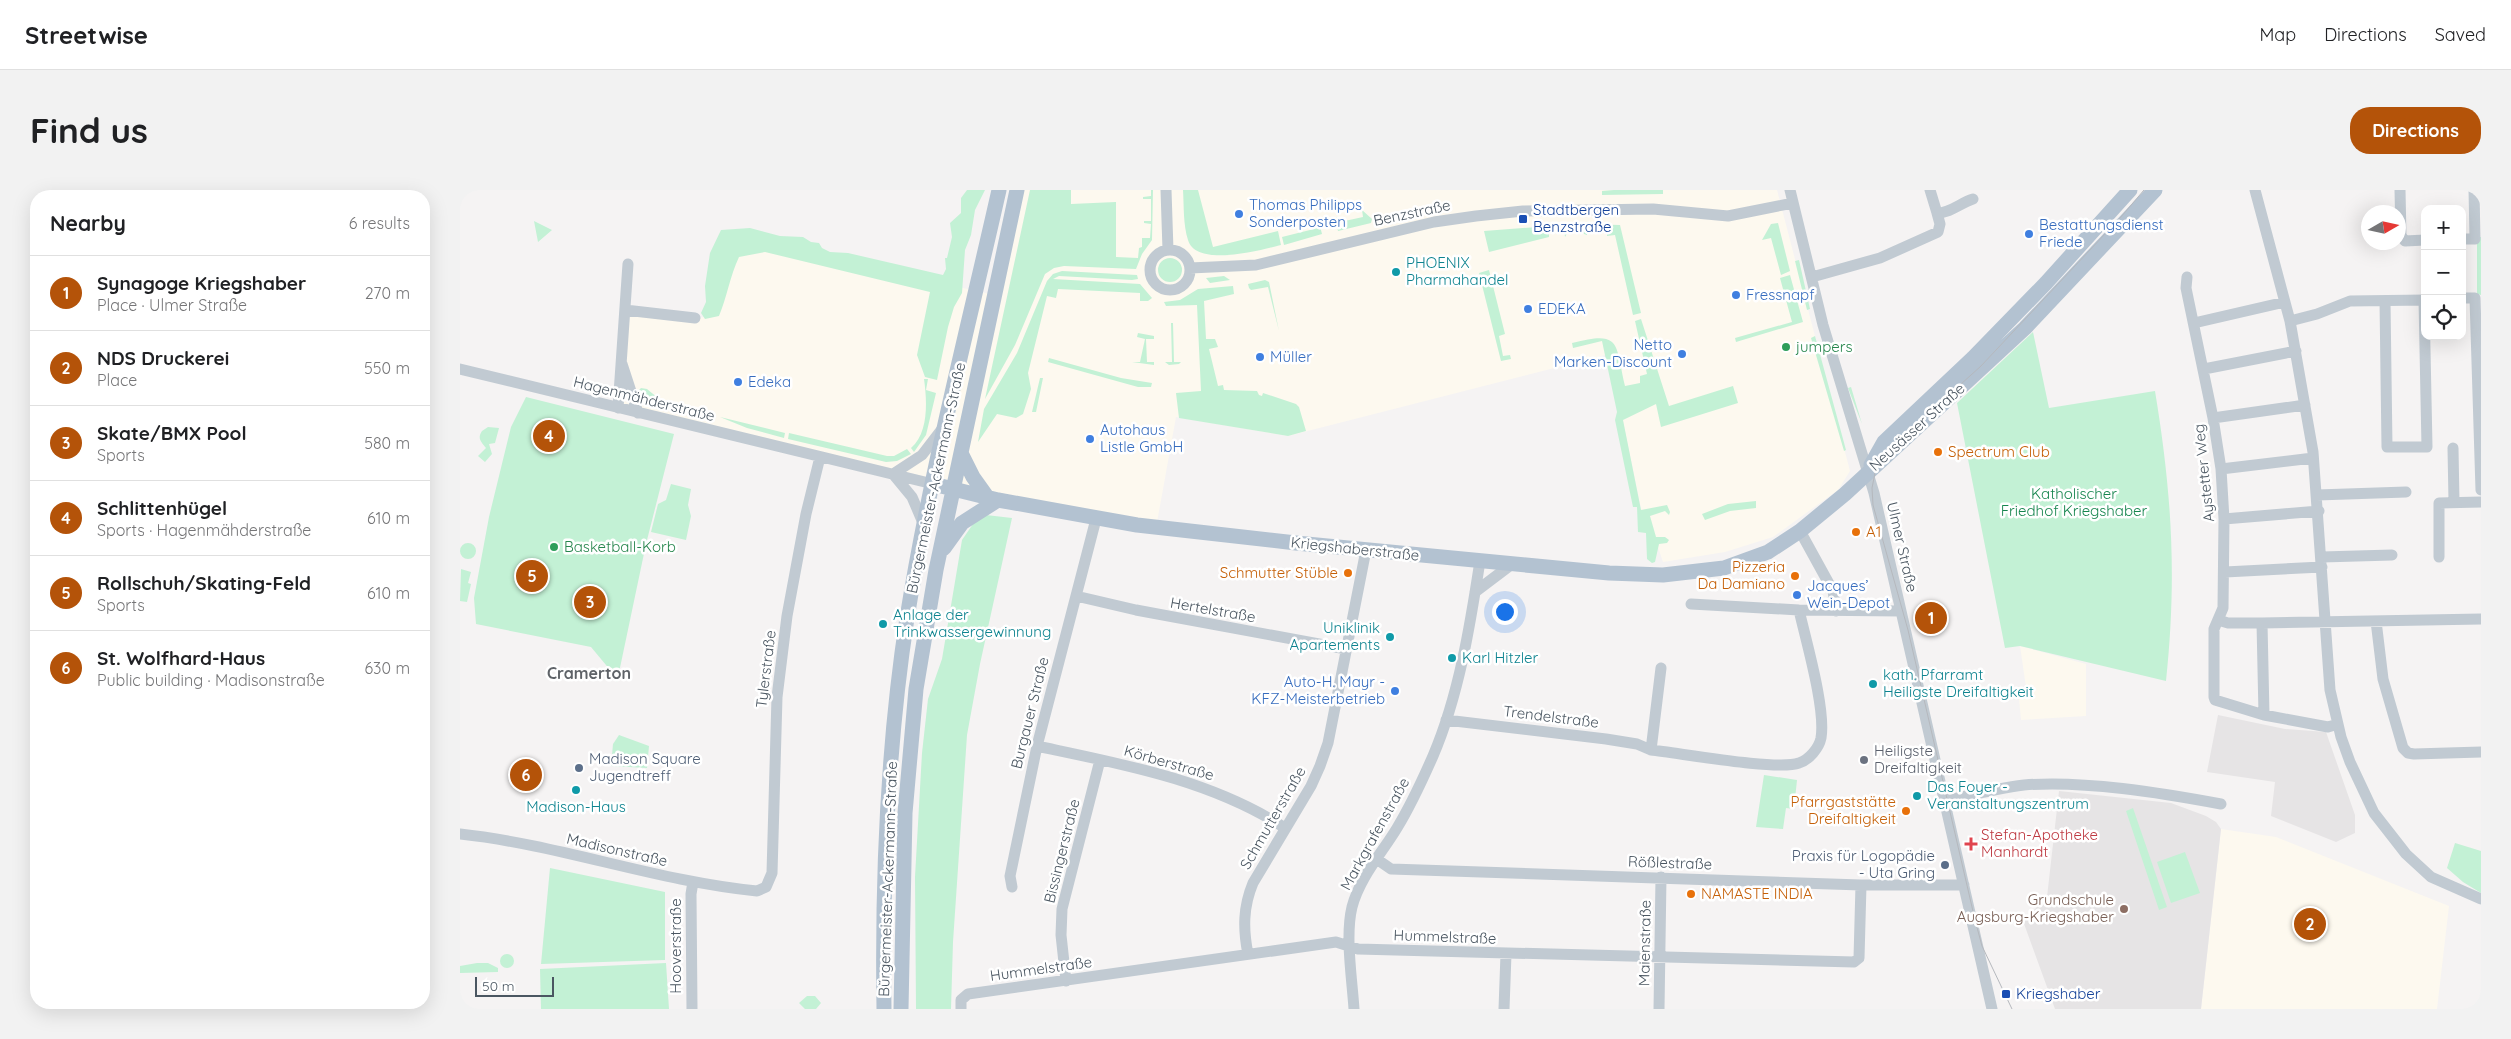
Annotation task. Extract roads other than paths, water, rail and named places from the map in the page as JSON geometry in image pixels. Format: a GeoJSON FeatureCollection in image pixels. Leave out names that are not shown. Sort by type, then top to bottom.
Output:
{"type":"FeatureCollection","features":[{"type":"Feature","properties":{"kind":"main road","name":"Bürgermeister-Ackermann-Straße"},"geometry":{"type":"LineString","coordinates":[[884,1009],[884,886],[890,765],[908,618],[924,525],[999,190]]}},
{"type":"Feature","properties":{"kind":"main road","name":"Bürgermeister-Ackermann-Straße"},"geometry":{"type":"LineString","coordinates":[[901,1009],[902,892],[908,767],[919,670],[952,490],[1017,190]]}},
{"type":"Feature","properties":{"kind":"main road","name":"Neusässer Straße"},"geometry":{"type":"LineString","coordinates":[[1866,472],[1884,442],[1974,358],[2046,283],[2130,190]]}},
{"type":"Feature","properties":{"kind":"main road","name":"Neusässer Straße"},"geometry":{"type":"LineString","coordinates":[[1866,472],[1892,453],[2025,328],[2155,190]]}},
{"type":"Feature","properties":{"kind":"main road"},"geometry":{"type":"LineString","coordinates":[[939,556],[962,523],[993,499],[961,453]]}},
{"type":"Feature","properties":{"kind":"main road","name":"Kriegshaberstraße"},"geometry":{"type":"LineString","coordinates":[[933,484],[993,499],[1156,528],[1512,564],[1609,573],[1662,575],[1696,573],[1724,568],[1768,552],[1800,531],[1845,494],[1866,472]]}},
{"type":"Feature","properties":{"kind":"street"},"geometry":{"type":"LineString","coordinates":[[1166,190],[1168,250]]}},
{"type":"Feature","properties":{"kind":"street","name":"Ulmer Straße"},"geometry":{"type":"LineString","coordinates":[[1790,190],[1866,472],[1874,493],[1992,1007]]}},
{"type":"Feature","properties":{"kind":"street"},"geometry":{"type":"LineString","coordinates":[[1812,277],[1880,258],[1938,232],[1940,224],[1930,190]]}},
{"type":"Feature","properties":{"kind":"street"},"geometry":{"type":"LineString","coordinates":[[2255,190],[2290,321],[2305,405],[2317,495],[2330,690],[2350,762],[2360,787],[2374,813],[2425,873],[2481,899]]}},
{"type":"Feature","properties":{"kind":"street"},"geometry":{"type":"LineString","coordinates":[[2400,190],[2401,236],[2405,240],[2421,240]]}},
{"type":"Feature","properties":{"kind":"street"},"geometry":{"type":"LineString","coordinates":[[2466,239],[2475,239],[2474,190]]}},
{"type":"Feature","properties":{"kind":"street"},"geometry":{"type":"LineString","coordinates":[[1937,213],[1947,212],[1973,199]]}},
{"type":"Feature","properties":{"kind":"street","name":"Benzstraße"},"geometry":{"type":"LineString","coordinates":[[1190,268],[1256,266],[1434,222],[1476,216],[1523,211],[1653,209],[1728,216],[1793,203]]}},
{"type":"Feature","properties":{"kind":"street"},"geometry":{"type":"LineString","coordinates":[[1168,250],[1174,250],[1185,257],[1190,268],[1188,280],[1179,288],[1168,290],[1157,285],[1153,280],[1150,267],[1156,256],[1168,250]]}},
{"type":"Feature","properties":{"kind":"street"},"geometry":{"type":"LineString","coordinates":[[628,264],[622,363],[624,376],[638,413]]}},
{"type":"Feature","properties":{"kind":"street","name":"Aystetter Weg"},"geometry":{"type":"LineString","coordinates":[[2187,277],[2186,288],[2204,369],[2221,469],[2225,572],[2223,608],[2214,629],[2215,700],[2264,715],[2328,727],[2338,724]]}},
{"type":"Feature","properties":{"kind":"street"},"geometry":{"type":"LineString","coordinates":[[2466,298],[2475,298],[2481,490]]}},
{"type":"Feature","properties":{"kind":"street"},"geometry":{"type":"LineString","coordinates":[[2290,321],[2350,301],[2421,300]]}},
{"type":"Feature","properties":{"kind":"street"},"geometry":{"type":"LineString","coordinates":[[2385,301],[2387,447],[2427,447],[2425,340]]}},
{"type":"Feature","properties":{"kind":"street"},"geometry":{"type":"LineString","coordinates":[[2194,323],[2285,302]]}},
{"type":"Feature","properties":{"kind":"street"},"geometry":{"type":"LineString","coordinates":[[625,310],[695,318]]}},
{"type":"Feature","properties":{"kind":"street"},"geometry":{"type":"LineString","coordinates":[[2204,369],[2296,352]]}},
{"type":"Feature","properties":{"kind":"street","name":"Hagenmähderstraße"},"geometry":{"type":"LineString","coordinates":[[460,369],[820,457]]}},
{"type":"Feature","properties":{"kind":"street"},"geometry":{"type":"LineString","coordinates":[[618,408],[624,376]]}},
{"type":"Feature","properties":{"kind":"street"},"geometry":{"type":"LineString","coordinates":[[2213,418],[2305,405]]}},
{"type":"Feature","properties":{"kind":"street"},"geometry":{"type":"LineString","coordinates":[[924,525],[912,496],[892,474],[922,455],[946,422]]}},
{"type":"Feature","properties":{"kind":"street"},"geometry":{"type":"LineString","coordinates":[[2452,448],[2454,502]]}},
{"type":"Feature","properties":{"kind":"street","name":"Kriegshaberstraße"},"geometry":{"type":"LineString","coordinates":[[820,457],[933,484]]}},
{"type":"Feature","properties":{"kind":"street","name":"Tylerstraße"},"geometry":{"type":"LineString","coordinates":[[766,887],[772,873],[777,697],[787,616],[806,514],[820,457]]}},
{"type":"Feature","properties":{"kind":"street"},"geometry":{"type":"LineString","coordinates":[[2221,469],[2313,458]]}},
{"type":"Feature","properties":{"kind":"street"},"geometry":{"type":"LineString","coordinates":[[2317,495],[2406,492]]}},
{"type":"Feature","properties":{"kind":"street"},"geometry":{"type":"LineString","coordinates":[[2439,556],[2439,503],[2481,502]]}},
{"type":"Feature","properties":{"kind":"street"},"geometry":{"type":"LineString","coordinates":[[2224,519],[2318,511]]}},
{"type":"Feature","properties":{"kind":"street","name":"Burgauer Straße"},"geometry":{"type":"LineString","coordinates":[[1012,887],[1010,876],[1037,746],[1096,518]]}},
{"type":"Feature","properties":{"kind":"street"},"geometry":{"type":"LineString","coordinates":[[1800,531],[1833,591],[1836,611]]}},
{"type":"Feature","properties":{"kind":"street","name":"Schmutterstraße"},"geometry":{"type":"LineString","coordinates":[[1248,954],[1244,927],[1246,898],[1320,766],[1328,742],[1366,550]]}},
{"type":"Feature","properties":{"kind":"street"},"geometry":{"type":"LineString","coordinates":[[2225,572],[2392,555]]}},
{"type":"Feature","properties":{"kind":"street","name":"Markgrafenstraße"},"geometry":{"type":"LineString","coordinates":[[1354,1009],[1351,946],[1352,906],[1361,883],[1378,860],[1412,801],[1433,755],[1446,720],[1476,592],[1480,561]]}},
{"type":"Feature","properties":{"kind":"street"},"geometry":{"type":"LineString","coordinates":[[1476,592],[1512,564]]}},
{"type":"Feature","properties":{"kind":"street","name":"Hertelstraße"},"geometry":{"type":"LineString","coordinates":[[1076,596],[1136,610],[1346,650]]}},
{"type":"Feature","properties":{"kind":"street"},"geometry":{"type":"LineString","coordinates":[[1691,604],[1799,610],[1901,611]]}},
{"type":"Feature","properties":{"kind":"street","name":"Trendelstraße"},"geometry":{"type":"LineString","coordinates":[[1446,720],[1606,739],[1637,744],[1651,750],[1768,764],[1789,765],[1799,763],[1807,759],[1817,747],[1821,739],[1822,727],[1799,610]]}},
{"type":"Feature","properties":{"kind":"street"},"geometry":{"type":"LineString","coordinates":[[2218,620],[2228,623],[2262,623],[2481,619]]}},
{"type":"Feature","properties":{"kind":"street"},"geometry":{"type":"LineString","coordinates":[[2376,621],[2383,679],[2403,748],[2408,753],[2414,754],[2481,752]]}},
{"type":"Feature","properties":{"kind":"street"},"geometry":{"type":"LineString","coordinates":[[2262,623],[2264,715]]}},
{"type":"Feature","properties":{"kind":"street"},"geometry":{"type":"LineString","coordinates":[[1651,750],[1661,668]]}},
{"type":"Feature","properties":{"kind":"street","name":"Körberstraße"},"geometry":{"type":"LineString","coordinates":[[1037,746],[1100,760],[1199,786],[1259,813],[1285,828]]}},
{"type":"Feature","properties":{"kind":"street","name":"Bissingerstraße"},"geometry":{"type":"LineString","coordinates":[[1066,981],[1062,909],[1100,760]]}},
{"type":"Feature","properties":{"kind":"street"},"geometry":{"type":"LineString","coordinates":[[1945,801],[2022,786],[2039,785],[2101,788],[2221,804]]}},
{"type":"Feature","properties":{"kind":"street","name":"Madisonstraße"},"geometry":{"type":"LineString","coordinates":[[460,834],[533,846],[693,882],[757,891],[766,887]]}},
{"type":"Feature","properties":{"kind":"street","name":"Rößlestraße"},"geometry":{"type":"LineString","coordinates":[[1378,860],[1391,869],[1861,885],[1964,885]]}},
{"type":"Feature","properties":{"kind":"street","name":"Maienstraße"},"geometry":{"type":"LineString","coordinates":[[1660,1009],[1661,877]]}},
{"type":"Feature","properties":{"kind":"street","name":"Hooverstraße"},"geometry":{"type":"LineString","coordinates":[[692,1009],[691,894],[693,882]]}},
{"type":"Feature","properties":{"kind":"street","name":"Hummelstraße"},"geometry":{"type":"LineString","coordinates":[[961,1004],[968,994],[1336,942],[1358,949],[1854,962],[1859,958],[1861,885]]}},
{"type":"Feature","properties":{"kind":"street"},"geometry":{"type":"LineString","coordinates":[[1504,1009],[1506,954]]}},
{"type":"Feature","properties":{"kind":"tram line"},"geometry":{"type":"LineString","coordinates":[[2012,1009],[1982,946],[1975,920],[1908,630],[1873,505],[1872,488],[1878,463],[1889,449],[1981,366],[2144,190]]}},
{"type":"Feature","properties":{"kind":"place","name":"Thomas Philipps Sonderposten"},"geometry":{"type":"Point","coordinates":[1239,214]}},
{"type":"Feature","properties":{"kind":"place","name":"Stadtbergen Benzstraße"},"geometry":{"type":"Point","coordinates":[1523,219]}},
{"type":"Feature","properties":{"kind":"place","name":"Bestattungsdienst Friede"},"geometry":{"type":"Point","coordinates":[2029,234]}},
{"type":"Feature","properties":{"kind":"place","name":"PHOENIX Pharmahandel"},"geometry":{"type":"Point","coordinates":[1396,272]}},
{"type":"Feature","properties":{"kind":"place","name":"Fressnapf"},"geometry":{"type":"Point","coordinates":[1736,295]}},
{"type":"Feature","properties":{"kind":"place","name":"EDEKA"},"geometry":{"type":"Point","coordinates":[1528,309]}},
{"type":"Feature","properties":{"kind":"place","name":"jumpers"},"geometry":{"type":"Point","coordinates":[1786,347]}},
{"type":"Feature","properties":{"kind":"place","name":"Netto Marken-Discount"},"geometry":{"type":"Point","coordinates":[1682,354]}},
{"type":"Feature","properties":{"kind":"place","name":"Müller"},"geometry":{"type":"Point","coordinates":[1260,357]}},
{"type":"Feature","properties":{"kind":"place","name":"Edeka"},"geometry":{"type":"Point","coordinates":[738,382]}},
{"type":"Feature","properties":{"kind":"place","name":"Schlittenhügel"},"geometry":{"type":"Point","coordinates":[549,436]}},
{"type":"Feature","properties":{"kind":"place","name":"Autohaus Listle GmbH"},"geometry":{"type":"Point","coordinates":[1090,439]}},
{"type":"Feature","properties":{"kind":"place","name":"Spectrum Club"},"geometry":{"type":"Point","coordinates":[1938,452]}},
{"type":"Feature","properties":{"kind":"place","name":"A1"},"geometry":{"type":"Point","coordinates":[1856,532]}},
{"type":"Feature","properties":{"kind":"place","name":"Basketball-Korb"},"geometry":{"type":"Point","coordinates":[554,547]}},
{"type":"Feature","properties":{"kind":"place","name":"Schmutter Stüble"},"geometry":{"type":"Point","coordinates":[1348,573]}},
{"type":"Feature","properties":{"kind":"place","name":"Rollschuh/Skating-Feld"},"geometry":{"type":"Point","coordinates":[532,576]}},
{"type":"Feature","properties":{"kind":"place","name":"Pizzeria Da Damiano"},"geometry":{"type":"Point","coordinates":[1795,576]}},
{"type":"Feature","properties":{"kind":"place","name":"Jacques’ Wein-Depot"},"geometry":{"type":"Point","coordinates":[1797,595]}},
{"type":"Feature","properties":{"kind":"place","name":"Skate/BMX Pool"},"geometry":{"type":"Point","coordinates":[590,602]}},
{"type":"Feature","properties":{"kind":"place","name":"Synagoge Kriegshaber"},"geometry":{"type":"Point","coordinates":[1931,618]}},
{"type":"Feature","properties":{"kind":"place","name":"Anlage der Trinkwassergewinnung"},"geometry":{"type":"Point","coordinates":[883,624]}},
{"type":"Feature","properties":{"kind":"place","name":"Uniklinik Apartements"},"geometry":{"type":"Point","coordinates":[1390,637]}},
{"type":"Feature","properties":{"kind":"place","name":"Karl Hitzler"},"geometry":{"type":"Point","coordinates":[1452,658]}},
{"type":"Feature","properties":{"kind":"place","name":"kath. Pfarramt Heiligste Dreifaltigkeit"},"geometry":{"type":"Point","coordinates":[1873,684]}},
{"type":"Feature","properties":{"kind":"place","name":"Auto-H. Mayr - KFZ-Meisterbetrieb"},"geometry":{"type":"Point","coordinates":[1395,691]}},
{"type":"Feature","properties":{"kind":"place","name":"Heiligste Dreifaltigkeit"},"geometry":{"type":"Point","coordinates":[1864,760]}},
{"type":"Feature","properties":{"kind":"place","name":"Madison Square Jugendtreff"},"geometry":{"type":"Point","coordinates":[579,768]}},
{"type":"Feature","properties":{"kind":"place","name":"St. Wolfhard-Haus"},"geometry":{"type":"Point","coordinates":[526,775]}},
{"type":"Feature","properties":{"kind":"place","name":"Madison-Haus"},"geometry":{"type":"Point","coordinates":[576,790]}},
{"type":"Feature","properties":{"kind":"place","name":"Das Foyer - Veranstaltungszentrum"},"geometry":{"type":"Point","coordinates":[1917,796]}},
{"type":"Feature","properties":{"kind":"place","name":"Pfarrgaststätte Dreifaltigkeit"},"geometry":{"type":"Point","coordinates":[1906,811]}},
{"type":"Feature","properties":{"kind":"place","name":"Stefan-Apotheke Manhardt"},"geometry":{"type":"Point","coordinates":[1971,844]}},
{"type":"Feature","properties":{"kind":"place","name":"Praxis für Logopädie - Uta Gring"},"geometry":{"type":"Point","coordinates":[1945,865]}},
{"type":"Feature","properties":{"kind":"place","name":"NAMASTE INDIA"},"geometry":{"type":"Point","coordinates":[1691,894]}},
{"type":"Feature","properties":{"kind":"place","name":"Grundschule Augsburg-Kriegshaber"},"geometry":{"type":"Point","coordinates":[2124,909]}},
{"type":"Feature","properties":{"kind":"place","name":"NDS Druckerei"},"geometry":{"type":"Point","coordinates":[2310,924]}},
{"type":"Feature","properties":{"kind":"place","name":"Kriegshaber"},"geometry":{"type":"Point","coordinates":[2006,994]}},
{"type":"Feature","properties":{"kind":"district","name":"Cramerton"},"geometry":{"type":"Point","coordinates":[589,673]}},
{"type":"Feature","properties":{"kind":"park label","name":"Katholischer Friedhof Kriegshaber"},"geometry":{"type":"Point","coordinates":[2074,502]}}]}
